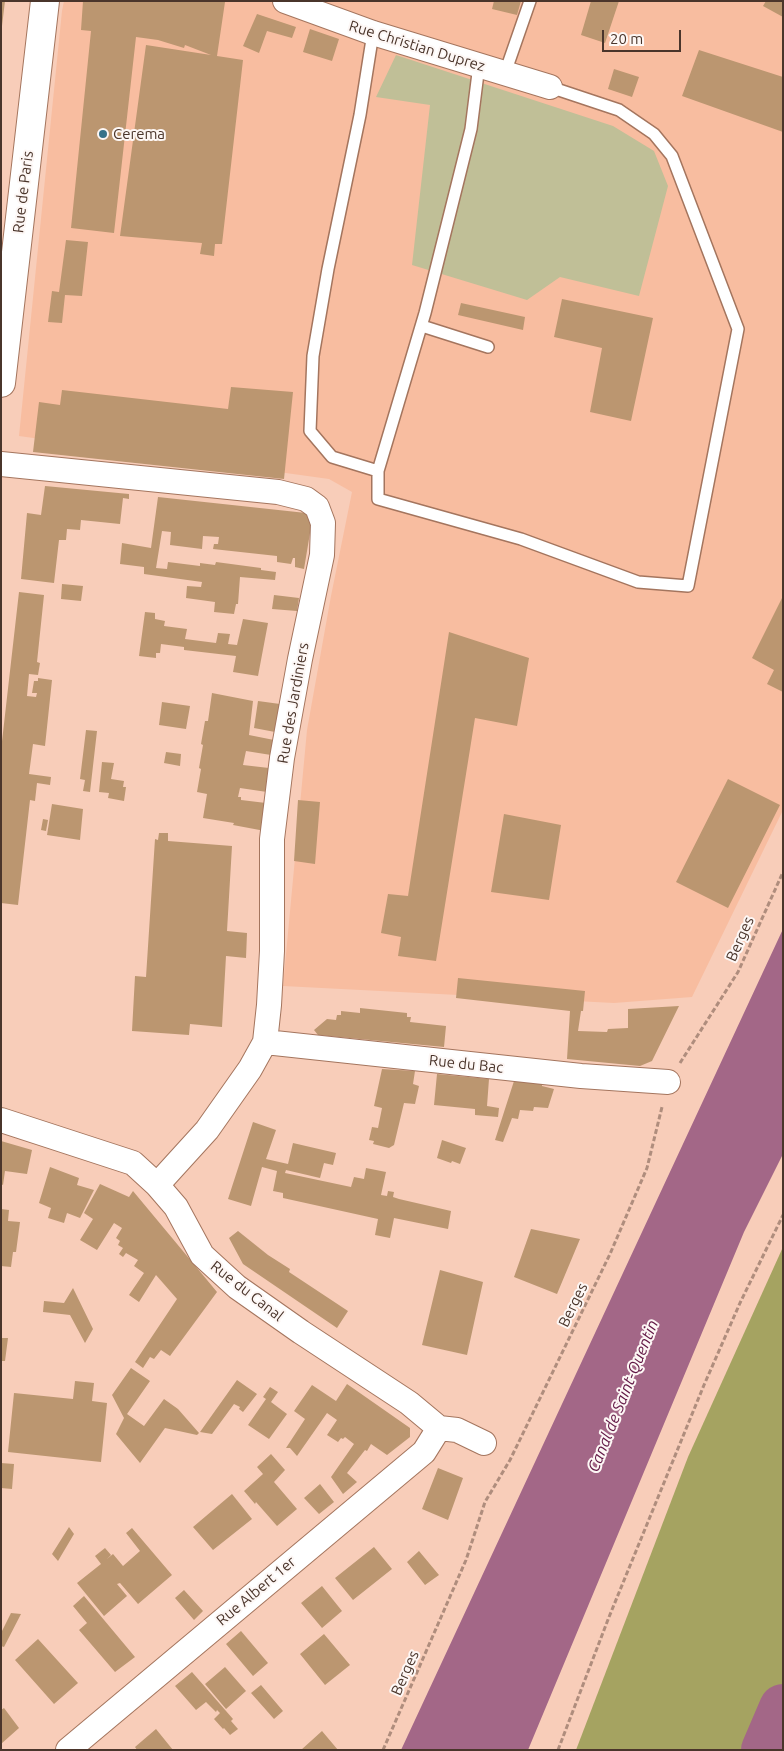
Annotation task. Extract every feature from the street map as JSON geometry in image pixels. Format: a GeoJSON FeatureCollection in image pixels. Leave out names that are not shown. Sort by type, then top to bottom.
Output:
{"type":"FeatureCollection","features":[{"type":"Feature","properties":{"kind":"main road","name":"Rue de Paris"},"geometry":{"type":"LineString","coordinates":[[1,383],[46,1]]}},
{"type":"Feature","properties":{"kind":"street","name":"Rue Christian Duprez"},"geometry":{"type":"LineString","coordinates":[[285,1],[373,33],[550,87]]}},
{"type":"Feature","properties":{"kind":"street","name":"Rue des Jardiniers"},"geometry":{"type":"LineString","coordinates":[[1,464],[278,492],[306,499],[317,507],[323,523],[322,555],[282,758],[272,839],[272,951],[265,1042],[250,1069],[207,1130],[157,1185]]}},
{"type":"Feature","properties":{"kind":"street","name":"Rue du Bac"},"geometry":{"type":"LineString","coordinates":[[265,1042],[580,1076],[668,1082]]}},
{"type":"Feature","properties":{"kind":"street","name":"Rue du Canal"},"geometry":{"type":"LineString","coordinates":[[1,1120],[134,1163],[176,1206],[202,1255],[237,1287],[301,1332],[409,1403],[439,1428],[457,1430],[484,1443]]}},
{"type":"Feature","properties":{"kind":"street","name":"Rue Albert 1er"},"geometry":{"type":"LineString","coordinates":[[68,1750],[424,1452],[439,1428]]}},
{"type":"Feature","properties":{"kind":"lane"},"geometry":{"type":"LineString","coordinates":[[505,74],[530,1]]}},
{"type":"Feature","properties":{"kind":"lane"},"geometry":{"type":"LineString","coordinates":[[373,33],[360,115],[328,269],[313,356],[310,431],[332,457],[378,471]]}},
{"type":"Feature","properties":{"kind":"lane"},"geometry":{"type":"LineString","coordinates":[[479,66],[471,129],[422,326],[378,471],[378,499],[521,539],[638,582],[688,586],[738,329],[672,156],[654,134],[619,110],[550,87]]}},
{"type":"Feature","properties":{"kind":"lane"},"geometry":{"type":"LineString","coordinates":[[422,326],[488,347]]}},
{"type":"Feature","properties":{"kind":"path","name":"Berges"},"geometry":{"type":"LineString","coordinates":[[383,1750],[466,1560],[485,1502],[510,1460],[557,1364],[610,1254],[647,1168],[668,1082],[738,972],[783,872]]}},
{"type":"Feature","properties":{"kind":"path"},"geometry":{"type":"LineString","coordinates":[[558,1750],[609,1617],[700,1394],[740,1303],[783,1216]]}},
{"type":"Feature","properties":{"kind":"shaded area"},"geometry":{"type":"Polygon","coordinates":[[[64,1],[783,1],[783,810],[692,997],[614,1003],[283,986],[307,730],[352,492],[329,479],[19,436],[64,1]]]}},
{"type":"Feature","properties":{"kind":"shaded area"},"geometry":{"type":"Polygon","coordinates":[[[783,1247],[783,1750],[576,1750],[688,1457],[783,1247]]]}},
{"type":"Feature","properties":{"kind":"green space"},"geometry":{"type":"Polygon","coordinates":[[[396,55],[613,126],[654,151],[668,186],[639,296],[560,277],[527,300],[412,265],[430,105],[376,97],[396,55]]]}},
{"type":"Feature","properties":{"kind":"water","name":"Canal de Saint-Quentin"},"geometry":{"type":"Polygon","coordinates":[[[783,929],[783,1154],[744,1232],[528,1750],[401,1750],[783,929]]]}},
{"type":"Feature","properties":{"kind":"building"},"geometry":{"type":"Polygon","coordinates":[[[1,1],[5,1],[2,26],[1,26],[1,1]]]}},
{"type":"Feature","properties":{"kind":"building"},"geometry":{"type":"Polygon","coordinates":[[[83,1],[225,2],[217,56],[243,60],[222,244],[215,244],[214,256],[200,254],[202,243],[120,236],[146,45],[211,55],[185,45],[184,48],[158,40],[136,37],[114,233],[71,228],[91,31],[81,30],[83,1]]]}},
{"type":"Feature","properties":{"kind":"building"},"geometry":{"type":"Polygon","coordinates":[[[494,1],[521,1],[517,15],[492,9],[494,1]]]}},
{"type":"Feature","properties":{"kind":"building"},"geometry":{"type":"Polygon","coordinates":[[[591,1],[619,1],[605,43],[581,35],[591,1]]]}},
{"type":"Feature","properties":{"kind":"building"},"geometry":{"type":"Polygon","coordinates":[[[766,1],[783,1],[783,17],[763,6],[766,1]]]}},
{"type":"Feature","properties":{"kind":"building"},"geometry":{"type":"Polygon","coordinates":[[[257,14],[296,27],[292,38],[267,31],[259,53],[243,46],[257,14]]]}},
{"type":"Feature","properties":{"kind":"building"},"geometry":{"type":"Polygon","coordinates":[[[310,29],[339,39],[332,61],[303,52],[310,29]]]}},
{"type":"Feature","properties":{"kind":"building"},"geometry":{"type":"Polygon","coordinates":[[[699,50],[783,77],[783,132],[682,96],[699,50]]]}},
{"type":"Feature","properties":{"kind":"building"},"geometry":{"type":"Polygon","coordinates":[[[614,69],[639,77],[632,97],[608,89],[614,69]]]}},
{"type":"Feature","properties":{"kind":"building"},"geometry":{"type":"Polygon","coordinates":[[[66,240],[88,242],[82,296],[65,295],[62,323],[48,322],[52,291],[59,292],[66,240]]]}},
{"type":"Feature","properties":{"kind":"building"},"geometry":{"type":"Polygon","coordinates":[[[562,299],[653,318],[631,421],[590,412],[602,348],[554,337],[562,299]]]}},
{"type":"Feature","properties":{"kind":"building"},"geometry":{"type":"Polygon","coordinates":[[[461,303],[525,317],[523,330],[458,315],[461,303]]]}},
{"type":"Feature","properties":{"kind":"building"},"geometry":{"type":"Polygon","coordinates":[[[231,387],[293,392],[284,479],[33,452],[39,402],[60,405],[62,390],[228,409],[231,387]]]}},
{"type":"Feature","properties":{"kind":"building"},"geometry":{"type":"Polygon","coordinates":[[[45,486],[129,494],[129,499],[123,498],[120,524],[81,520],[80,530],[67,529],[66,540],[59,540],[54,583],[21,579],[27,513],[41,515],[45,486]]]}},
{"type":"Feature","properties":{"kind":"building"},"geometry":{"type":"Polygon","coordinates":[[[158,497],[306,513],[312,521],[304,569],[295,567],[295,558],[293,558],[291,564],[277,562],[277,556],[213,549],[214,544],[218,544],[219,537],[203,536],[202,549],[170,545],[171,532],[162,531],[156,568],[167,569],[168,562],[200,566],[200,563],[215,565],[216,562],[276,572],[275,580],[240,577],[238,604],[236,604],[234,614],[214,612],[215,602],[186,598],[187,586],[201,587],[202,582],[144,574],[144,567],[120,564],[122,543],[151,548],[158,497]]]}},
{"type":"Feature","properties":{"kind":"building"},"geometry":{"type":"Polygon","coordinates":[[[62,584],[83,586],[81,601],[61,599],[62,584]]]}},
{"type":"Feature","properties":{"kind":"building"},"geometry":{"type":"Polygon","coordinates":[[[19,592],[44,595],[37,662],[40,663],[38,675],[29,674],[27,696],[36,697],[37,693],[32,693],[34,681],[38,681],[38,678],[52,680],[45,746],[33,744],[29,774],[51,777],[50,785],[37,783],[35,801],[30,800],[18,905],[1,903],[1,750],[19,592]]]}},
{"type":"Feature","properties":{"kind":"building"},"geometry":{"type":"Polygon","coordinates":[[[274,595],[299,598],[297,611],[272,609],[274,595]]]}},
{"type":"Feature","properties":{"kind":"building"},"geometry":{"type":"Polygon","coordinates":[[[783,596],[783,692],[767,684],[774,670],[752,658],[783,596]]]}},
{"type":"Feature","properties":{"kind":"building"},"geometry":{"type":"Polygon","coordinates":[[[145,612],[155,613],[155,619],[165,621],[164,626],[187,629],[185,639],[216,643],[218,633],[230,634],[228,644],[237,645],[243,619],[268,623],[258,676],[233,672],[236,656],[184,650],[184,647],[161,644],[160,653],[156,653],[156,658],[139,656],[145,612]]]}},
{"type":"Feature","properties":{"kind":"building"},"geometry":{"type":"Polygon","coordinates":[[[449,632],[529,658],[517,726],[475,718],[436,961],[398,956],[401,937],[381,933],[388,894],[408,896],[449,632]]]}},
{"type":"Feature","properties":{"kind":"building"},"geometry":{"type":"Polygon","coordinates":[[[212,693],[253,701],[249,735],[274,740],[271,755],[246,751],[243,765],[269,768],[267,792],[240,788],[238,797],[241,797],[241,800],[266,803],[265,831],[203,818],[207,794],[197,792],[203,745],[201,744],[205,721],[208,721],[212,693]]]}},
{"type":"Feature","properties":{"kind":"building"},"geometry":{"type":"Polygon","coordinates":[[[258,701],[280,704],[275,732],[254,728],[258,701]]]}},
{"type":"Feature","properties":{"kind":"building"},"geometry":{"type":"Polygon","coordinates":[[[162,702],[190,706],[186,729],[159,725],[162,702]]]}},
{"type":"Feature","properties":{"kind":"building"},"geometry":{"type":"Polygon","coordinates":[[[86,730],[97,731],[90,792],[83,791],[85,780],[80,779],[86,730]]]}},
{"type":"Feature","properties":{"kind":"building"},"geometry":{"type":"Polygon","coordinates":[[[166,752],[181,754],[180,766],[164,763],[166,752]]]}},
{"type":"Feature","properties":{"kind":"building"},"geometry":{"type":"Polygon","coordinates":[[[102,762],[114,763],[111,779],[124,781],[123,787],[126,787],[124,801],[108,798],[109,793],[99,792],[102,762]]]}},
{"type":"Feature","properties":{"kind":"building"},"geometry":{"type":"Polygon","coordinates":[[[728,779],[780,805],[728,908],[676,882],[728,779]]]}},
{"type":"Feature","properties":{"kind":"building"},"geometry":{"type":"Polygon","coordinates":[[[298,800],[320,802],[315,864],[294,861],[298,800]]]}},
{"type":"Feature","properties":{"kind":"building"},"geometry":{"type":"Polygon","coordinates":[[[52,804],[83,809],[80,840],[47,835],[52,804]]]}},
{"type":"Feature","properties":{"kind":"building"},"geometry":{"type":"Polygon","coordinates":[[[504,814],[561,825],[549,900],[491,892],[504,814]]]}},
{"type":"Feature","properties":{"kind":"building"},"geometry":{"type":"Polygon","coordinates":[[[43,819],[48,820],[46,831],[41,830],[43,819]]]}},
{"type":"Feature","properties":{"kind":"building"},"geometry":{"type":"Polygon","coordinates":[[[159,833],[168,833],[168,841],[232,846],[227,931],[247,933],[246,958],[226,956],[222,1027],[190,1024],[189,1035],[132,1031],[135,976],[146,977],[155,839],[158,840],[159,833]]]}},
{"type":"Feature","properties":{"kind":"building"},"geometry":{"type":"Polygon","coordinates":[[[458,978],[585,991],[578,1031],[607,1032],[608,1029],[628,1028],[628,1009],[679,1006],[652,1061],[640,1066],[567,1059],[570,1011],[456,998],[458,978]]]}},
{"type":"Feature","properties":{"kind":"building"},"geometry":{"type":"Polygon","coordinates":[[[360,1008],[407,1013],[407,1017],[411,1017],[410,1022],[446,1026],[444,1047],[318,1035],[314,1030],[327,1019],[336,1020],[337,1015],[341,1015],[341,1011],[360,1013],[360,1008]]]}},
{"type":"Feature","properties":{"kind":"building"},"geometry":{"type":"Polygon","coordinates":[[[382,1069],[415,1071],[413,1084],[419,1086],[415,1104],[404,1103],[394,1145],[389,1148],[373,1144],[374,1141],[369,1140],[372,1127],[378,1128],[382,1108],[374,1106],[382,1069]]]}},
{"type":"Feature","properties":{"kind":"building"},"geometry":{"type":"Polygon","coordinates":[[[437,1074],[489,1079],[487,1106],[499,1108],[498,1117],[475,1115],[475,1109],[434,1105],[437,1074]]]}},
{"type":"Feature","properties":{"kind":"building"},"geometry":{"type":"Polygon","coordinates":[[[514,1081],[542,1083],[542,1086],[554,1089],[548,1108],[534,1107],[533,1111],[520,1110],[518,1119],[512,1118],[503,1142],[495,1140],[514,1081]]]}},
{"type":"Feature","properties":{"kind":"building"},"geometry":{"type":"Polygon","coordinates":[[[253,1122],[276,1130],[266,1159],[288,1164],[293,1143],[336,1153],[333,1165],[324,1163],[320,1178],[286,1170],[285,1173],[351,1187],[354,1177],[364,1179],[366,1168],[386,1172],[381,1195],[387,1196],[388,1191],[394,1192],[393,1197],[399,1199],[451,1211],[448,1229],[394,1218],[390,1238],[375,1235],[378,1219],[283,1198],[283,1193],[273,1191],[277,1171],[262,1167],[251,1206],[228,1199],[253,1122]]]}},
{"type":"Feature","properties":{"kind":"building"},"geometry":{"type":"Polygon","coordinates":[[[442,1140],[466,1148],[460,1164],[437,1158],[442,1140]]]}},
{"type":"Feature","properties":{"kind":"building"},"geometry":{"type":"Polygon","coordinates":[[[1,1141],[32,1150],[27,1174],[5,1171],[3,1185],[1,1184],[1,1141]]]}},
{"type":"Feature","properties":{"kind":"building"},"geometry":{"type":"Polygon","coordinates":[[[50,1167],[79,1178],[77,1185],[94,1190],[80,1218],[67,1213],[64,1223],[48,1218],[51,1208],[39,1203],[50,1167]]]}},
{"type":"Feature","properties":{"kind":"building"},"geometry":{"type":"Polygon","coordinates":[[[100,1184],[129,1197],[133,1191],[217,1292],[170,1356],[161,1350],[154,1359],[150,1357],[143,1368],[135,1362],[177,1299],[156,1275],[139,1302],[129,1295],[144,1273],[134,1266],[138,1260],[126,1253],[123,1257],[119,1254],[123,1248],[118,1245],[120,1241],[116,1238],[122,1228],[114,1223],[97,1250],[80,1240],[93,1219],[84,1213],[100,1184]]]}},
{"type":"Feature","properties":{"kind":"building"},"geometry":{"type":"Polygon","coordinates":[[[1,1209],[9,1210],[8,1221],[20,1222],[16,1252],[13,1252],[11,1267],[1,1266],[1,1209]]]}},
{"type":"Feature","properties":{"kind":"building"},"geometry":{"type":"Polygon","coordinates":[[[531,1229],[580,1239],[557,1294],[514,1277],[531,1229]]]}},
{"type":"Feature","properties":{"kind":"building"},"geometry":{"type":"Polygon","coordinates":[[[238,1231],[268,1255],[290,1269],[289,1272],[348,1311],[337,1328],[243,1264],[229,1238],[238,1231]]]}},
{"type":"Feature","properties":{"kind":"building"},"geometry":{"type":"Polygon","coordinates":[[[440,1270],[483,1282],[467,1355],[422,1345],[440,1270]]]}},
{"type":"Feature","properties":{"kind":"building"},"geometry":{"type":"Polygon","coordinates":[[[73,1288],[93,1329],[85,1343],[70,1315],[43,1312],[44,1301],[64,1303],[73,1288]]]}},
{"type":"Feature","properties":{"kind":"building"},"geometry":{"type":"Polygon","coordinates":[[[1,1338],[8,1338],[5,1361],[1,1361],[1,1338]]]}},
{"type":"Feature","properties":{"kind":"building"},"geometry":{"type":"Polygon","coordinates":[[[131,1368],[150,1381],[127,1414],[144,1426],[164,1399],[178,1409],[199,1433],[197,1435],[165,1428],[140,1463],[116,1434],[124,1418],[112,1395],[131,1368]]]}},
{"type":"Feature","properties":{"kind":"building"},"geometry":{"type":"Polygon","coordinates":[[[237,1380],[257,1394],[243,1412],[239,1409],[240,1407],[234,1404],[212,1434],[200,1432],[237,1380]]]}},
{"type":"Feature","properties":{"kind":"building"},"geometry":{"type":"Polygon","coordinates":[[[75,1381],[94,1383],[92,1401],[107,1403],[101,1462],[8,1452],[14,1393],[73,1399],[75,1381]]]}},
{"type":"Feature","properties":{"kind":"building"},"geometry":{"type":"Polygon","coordinates":[[[347,1384],[410,1428],[410,1437],[387,1455],[371,1444],[347,1473],[357,1482],[343,1494],[331,1477],[354,1444],[345,1437],[341,1438],[338,1442],[327,1435],[337,1420],[327,1413],[297,1456],[290,1448],[286,1448],[305,1419],[294,1411],[312,1385],[336,1401],[347,1384]]]}},
{"type":"Feature","properties":{"kind":"building"},"geometry":{"type":"Polygon","coordinates":[[[270,1387],[278,1392],[271,1402],[287,1414],[269,1439],[248,1425],[266,1399],[263,1397],[270,1387]]]}},
{"type":"Feature","properties":{"kind":"building"},"geometry":{"type":"Polygon","coordinates":[[[271,1454],[285,1470],[274,1482],[297,1509],[277,1526],[244,1491],[263,1474],[257,1467],[271,1454]]]}},
{"type":"Feature","properties":{"kind":"building"},"geometry":{"type":"Polygon","coordinates":[[[1,1463],[14,1464],[12,1489],[1,1488],[1,1463]]]}},
{"type":"Feature","properties":{"kind":"building"},"geometry":{"type":"Polygon","coordinates":[[[438,1468],[463,1478],[448,1520],[422,1509],[438,1468]]]}},
{"type":"Feature","properties":{"kind":"building"},"geometry":{"type":"Polygon","coordinates":[[[320,1484],[334,1502],[319,1514],[304,1498],[320,1484]]]}},
{"type":"Feature","properties":{"kind":"building"},"geometry":{"type":"Polygon","coordinates":[[[232,1494],[252,1519],[213,1550],[193,1527],[232,1494]]]}},
{"type":"Feature","properties":{"kind":"building"},"geometry":{"type":"Polygon","coordinates":[[[69,1527],[74,1534],[58,1561],[52,1554],[69,1527]]]}},
{"type":"Feature","properties":{"kind":"building"},"geometry":{"type":"Polygon","coordinates":[[[132,1528],[172,1575],[138,1604],[120,1583],[117,1584],[127,1596],[104,1616],[77,1583],[101,1564],[95,1556],[105,1548],[111,1555],[107,1559],[113,1554],[123,1566],[140,1551],[126,1533],[132,1528]]]}},
{"type":"Feature","properties":{"kind":"building"},"geometry":{"type":"Polygon","coordinates":[[[374,1547],[392,1569],[353,1600],[335,1578],[374,1547]]]}},
{"type":"Feature","properties":{"kind":"building"},"geometry":{"type":"Polygon","coordinates":[[[419,1551],[439,1575],[425,1585],[407,1562],[419,1551]]]}},
{"type":"Feature","properties":{"kind":"building"},"geometry":{"type":"Polygon","coordinates":[[[322,1586],[342,1611],[322,1628],[301,1603],[322,1586]]]}},
{"type":"Feature","properties":{"kind":"building"},"geometry":{"type":"Polygon","coordinates":[[[184,1590],[203,1611],[194,1620],[175,1598],[184,1590]]]}},
{"type":"Feature","properties":{"kind":"building"},"geometry":{"type":"Polygon","coordinates":[[[84,1596],[135,1657],[115,1672],[79,1630],[87,1623],[73,1606],[84,1596]]]}},
{"type":"Feature","properties":{"kind":"building"},"geometry":{"type":"Polygon","coordinates":[[[11,1613],[21,1614],[4,1647],[1,1646],[1,1633],[11,1613]]]}},
{"type":"Feature","properties":{"kind":"building"},"geometry":{"type":"Polygon","coordinates":[[[241,1631],[268,1663],[253,1676],[226,1644],[241,1631]]]}},
{"type":"Feature","properties":{"kind":"building"},"geometry":{"type":"Polygon","coordinates":[[[324,1634],[350,1665],[325,1685],[300,1654],[324,1634]]]}},
{"type":"Feature","properties":{"kind":"building"},"geometry":{"type":"Polygon","coordinates":[[[38,1639],[78,1683],[54,1704],[15,1660],[38,1639]]]}},
{"type":"Feature","properties":{"kind":"building"},"geometry":{"type":"Polygon","coordinates":[[[225,1667],[246,1691],[226,1709],[205,1684],[225,1667]]]}},
{"type":"Feature","properties":{"kind":"building"},"geometry":{"type":"Polygon","coordinates":[[[192,1672],[233,1719],[231,1721],[238,1729],[230,1735],[214,1719],[220,1713],[217,1710],[216,1712],[206,1702],[196,1710],[175,1686],[192,1672]]]}},
{"type":"Feature","properties":{"kind":"building"},"geometry":{"type":"Polygon","coordinates":[[[261,1685],[283,1711],[274,1719],[251,1693],[261,1685]]]}},
{"type":"Feature","properties":{"kind":"building"},"geometry":{"type":"Polygon","coordinates":[[[4,1708],[19,1728],[1,1744],[1,1710],[4,1708]]]}},
{"type":"Feature","properties":{"kind":"building"},"geometry":{"type":"Polygon","coordinates":[[[156,1729],[173,1750],[137,1750],[135,1747],[156,1729]]]}},
{"type":"Feature","properties":{"kind":"building"},"geometry":{"type":"Polygon","coordinates":[[[322,1731],[338,1750],[301,1750],[322,1731]]]}},
{"type":"Feature","properties":{"kind":"waterway"},"geometry":{"type":"LineString","coordinates":[[765,1750],[783,1708]]}},
{"type":"Feature","properties":{"kind":"place","name":"Cerema"},"geometry":{"type":"Point","coordinates":[103,134]}}]}
